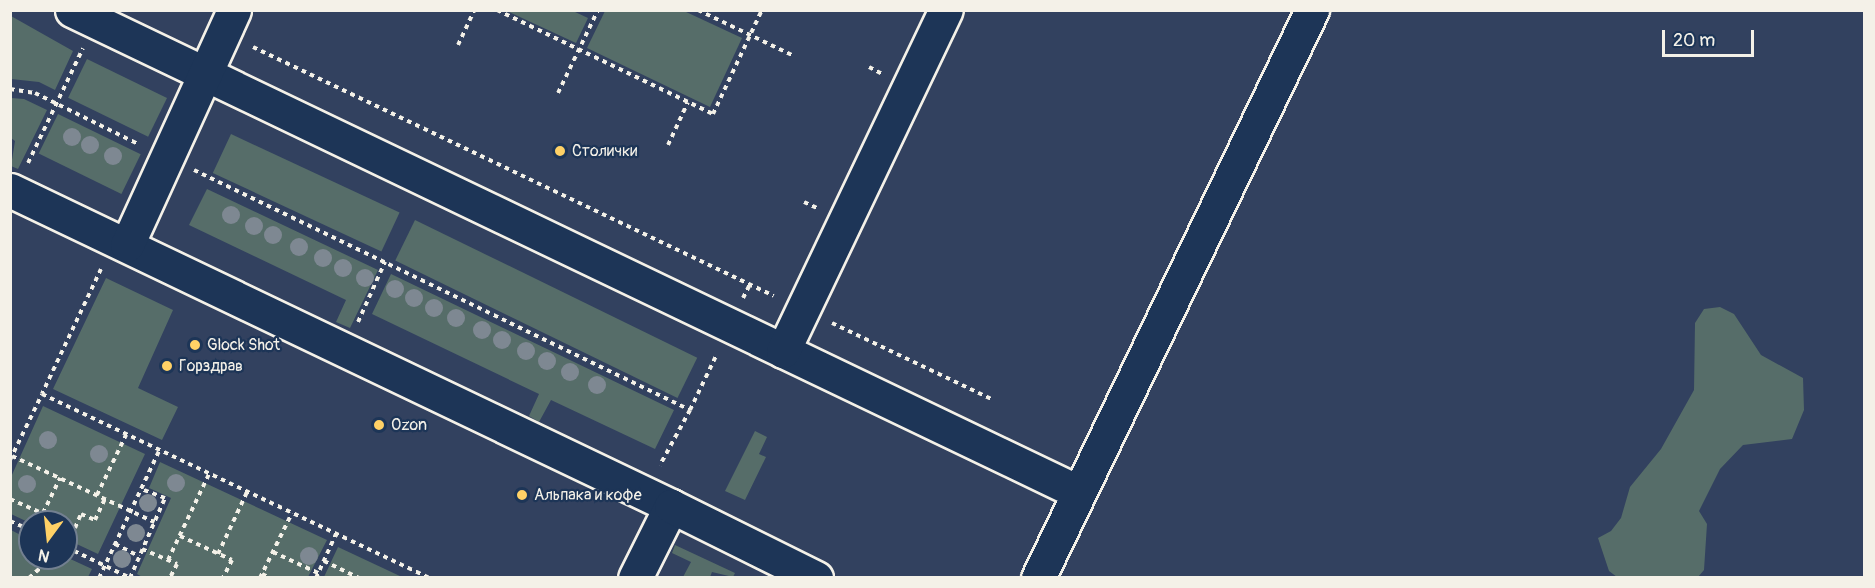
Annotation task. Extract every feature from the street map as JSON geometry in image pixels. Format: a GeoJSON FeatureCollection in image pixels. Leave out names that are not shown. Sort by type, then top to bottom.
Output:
{"type":"FeatureCollection","features":[{"type":"Feature","properties":{"kind":"lane"},"geometry":{"type":"LineString","coordinates":[[72,10],[1078,492]]}},
{"type":"Feature","properties":{"kind":"lane"},"geometry":{"type":"LineString","coordinates":[[783,351],[946,10]]}},
{"type":"Feature","properties":{"kind":"lane"},"geometry":{"type":"LineString","coordinates":[[1038,578],[1312,10]]}},
{"type":"Feature","properties":{"kind":"lane"},"geometry":{"type":"LineString","coordinates":[[115,254],[167,157],[229,22]]}},
{"type":"Feature","properties":{"kind":"lane"},"geometry":{"type":"LineString","coordinates":[[12,191],[115,254],[345,350],[816,578]]}},
{"type":"Feature","properties":{"kind":"lane"},"geometry":{"type":"LineString","coordinates":[[636,578],[658,500]]}},
{"type":"Feature","properties":{"kind":"path"},"geometry":{"type":"LineString","coordinates":[[458,45],[474,10]]}},
{"type":"Feature","properties":{"kind":"path"},"geometry":{"type":"LineString","coordinates":[[497,10],[712,114],[762,10]]}},
{"type":"Feature","properties":{"kind":"path"},"geometry":{"type":"LineString","coordinates":[[558,93],[598,10]]}},
{"type":"Feature","properties":{"kind":"path"},"geometry":{"type":"LineString","coordinates":[[698,10],[794,56]]}},
{"type":"Feature","properties":{"kind":"path"},"geometry":{"type":"LineString","coordinates":[[229,22],[803,310],[991,399]]}},
{"type":"Feature","properties":{"kind":"path"},"geometry":{"type":"LineString","coordinates":[[12,191],[83,48]]}},
{"type":"Feature","properties":{"kind":"path"},"geometry":{"type":"LineString","coordinates":[[10,89],[35,93],[690,410],[658,500]]}},
{"type":"Feature","properties":{"kind":"path"},"geometry":{"type":"LineString","coordinates":[[668,145],[688,102]]}},
{"type":"Feature","properties":{"kind":"path"},"geometry":{"type":"LineString","coordinates":[[115,254],[11,458],[154,522]]}},
{"type":"Feature","properties":{"kind":"path"},"geometry":{"type":"LineString","coordinates":[[345,350],[385,262]]}},
{"type":"Feature","properties":{"kind":"path"},"geometry":{"type":"LineString","coordinates":[[42,394],[429,578]]}},
{"type":"Feature","properties":{"kind":"path"},"geometry":{"type":"LineString","coordinates":[[97,495],[126,435]]}},
{"type":"Feature","properties":{"kind":"path"},"geometry":{"type":"LineString","coordinates":[[99,578],[159,451]]}},
{"type":"Feature","properties":{"kind":"path"},"geometry":{"type":"LineString","coordinates":[[168,560],[209,474]]}},
{"type":"Feature","properties":{"kind":"path"},"geometry":{"type":"LineString","coordinates":[[44,510],[60,478]]}},
{"type":"Feature","properties":{"kind":"path"},"geometry":{"type":"LineString","coordinates":[[78,553],[130,578],[165,498],[142,489]]}},
{"type":"Feature","properties":{"kind":"path"},"geometry":{"type":"LineString","coordinates":[[218,554],[247,492]]}},
{"type":"Feature","properties":{"kind":"path"},"geometry":{"type":"LineString","coordinates":[[10,499],[36,510]]}},
{"type":"Feature","properties":{"kind":"path"},"geometry":{"type":"LineString","coordinates":[[78,521],[81,514],[95,520],[105,499]]}},
{"type":"Feature","properties":{"kind":"path"},"geometry":{"type":"LineString","coordinates":[[270,578],[261,576],[292,513]]}},
{"type":"Feature","properties":{"kind":"path"},"geometry":{"type":"LineString","coordinates":[[273,552],[317,575],[336,534]]}},
{"type":"Feature","properties":{"kind":"path"},"geometry":{"type":"LineString","coordinates":[[180,536],[232,560],[223,578]]}},
{"type":"Feature","properties":{"kind":"path"},"geometry":{"type":"LineString","coordinates":[[115,544],[139,556]]}},
{"type":"Feature","properties":{"kind":"path"},"geometry":{"type":"LineString","coordinates":[[142,549],[177,564],[170,578]]}},
{"type":"Feature","properties":{"kind":"path"},"geometry":{"type":"LineString","coordinates":[[324,561],[359,578]]}},
{"type":"Feature","properties":{"kind":"green space"},"geometry":{"type":"Polygon","coordinates":[[[507,11],[573,11],[588,18],[576,43],[507,11]]]}},
{"type":"Feature","properties":{"kind":"green space"},"geometry":{"type":"Polygon","coordinates":[[[605,11],[684,11],[742,38],[710,107],[587,48],[605,11]]]}},
{"type":"Feature","properties":{"kind":"green space"},"geometry":{"type":"Polygon","coordinates":[[[11,16],[73,51],[55,90],[39,82],[11,79],[11,16]]]}},
{"type":"Feature","properties":{"kind":"green space"},"geometry":{"type":"Polygon","coordinates":[[[87,59],[167,98],[148,137],[68,98],[87,59]]]}},
{"type":"Feature","properties":{"kind":"green space"},"geometry":{"type":"Polygon","coordinates":[[[11,98],[24,99],[47,110],[18,169],[11,166],[15,141],[11,138],[11,98]]]}},
{"type":"Feature","properties":{"kind":"green space"},"geometry":{"type":"Polygon","coordinates":[[[58,114],[141,154],[121,194],[39,154],[58,114]]]}},
{"type":"Feature","properties":{"kind":"green space"},"geometry":{"type":"Polygon","coordinates":[[[231,134],[400,213],[381,252],[213,173],[231,134]]]}},
{"type":"Feature","properties":{"kind":"green space"},"geometry":{"type":"Polygon","coordinates":[[[207,189],[378,270],[350,328],[336,322],[346,300],[189,225],[207,189]]]}},
{"type":"Feature","properties":{"kind":"green space"},"geometry":{"type":"Polygon","coordinates":[[[415,220],[697,358],[677,398],[395,260],[415,220]]]}},
{"type":"Feature","properties":{"kind":"green space"},"geometry":{"type":"Polygon","coordinates":[[[391,274],[674,410],[655,449],[551,400],[539,422],[529,416],[539,394],[372,314],[391,274]]]}},
{"type":"Feature","properties":{"kind":"green space"},"geometry":{"type":"Polygon","coordinates":[[[106,278],[173,310],[138,388],[178,407],[162,440],[53,389],[106,278]]]}},
{"type":"Feature","properties":{"kind":"green space"},"geometry":{"type":"Polygon","coordinates":[[[1720,307],[1734,314],[1761,355],[1803,378],[1804,410],[1792,439],[1743,445],[1720,469],[1699,511],[1707,524],[1704,570],[1698,577],[1617,577],[1609,571],[1598,538],[1611,531],[1621,518],[1630,487],[1661,449],[1694,390],[1695,323],[1704,309],[1720,307]]]}},
{"type":"Feature","properties":{"kind":"green space"},"geometry":{"type":"Polygon","coordinates":[[[43,406],[145,454],[98,554],[78,545],[78,510],[18,510],[18,517],[11,514],[11,477],[43,406]]]}},
{"type":"Feature","properties":{"kind":"green space"},"geometry":{"type":"Polygon","coordinates":[[[755,431],[767,437],[759,454],[766,457],[745,500],[725,491],[755,431]]]}},
{"type":"Feature","properties":{"kind":"green space"},"geometry":{"type":"Polygon","coordinates":[[[160,462],[327,540],[308,577],[144,578],[137,574],[171,498],[149,488],[160,462]]]}},
{"type":"Feature","properties":{"kind":"green space"},"geometry":{"type":"Polygon","coordinates":[[[11,530],[18,534],[18,570],[78,570],[78,563],[92,569],[88,577],[11,577],[11,530]]]}},
{"type":"Feature","properties":{"kind":"green space"},"geometry":{"type":"Polygon","coordinates":[[[675,545],[735,573],[733,577],[712,572],[710,577],[683,577],[691,562],[672,553],[675,545]]]}},
{"type":"Feature","properties":{"kind":"green space"},"geometry":{"type":"Polygon","coordinates":[[[338,547],[402,577],[324,577],[338,547]]]}},
{"type":"Feature","properties":{"kind":"place","name":"Столички"},"geometry":{"type":"Point","coordinates":[560,151]}},
{"type":"Feature","properties":{"kind":"place","name":"Glock Shot"},"geometry":{"type":"Point","coordinates":[195,345]}},
{"type":"Feature","properties":{"kind":"place","name":"Горздрав"},"geometry":{"type":"Point","coordinates":[167,366]}},
{"type":"Feature","properties":{"kind":"place","name":"Ozon"},"geometry":{"type":"Point","coordinates":[379,425]}},
{"type":"Feature","properties":{"kind":"place","name":"Альпака и кофе"},"geometry":{"type":"Point","coordinates":[522,495]}}]}
